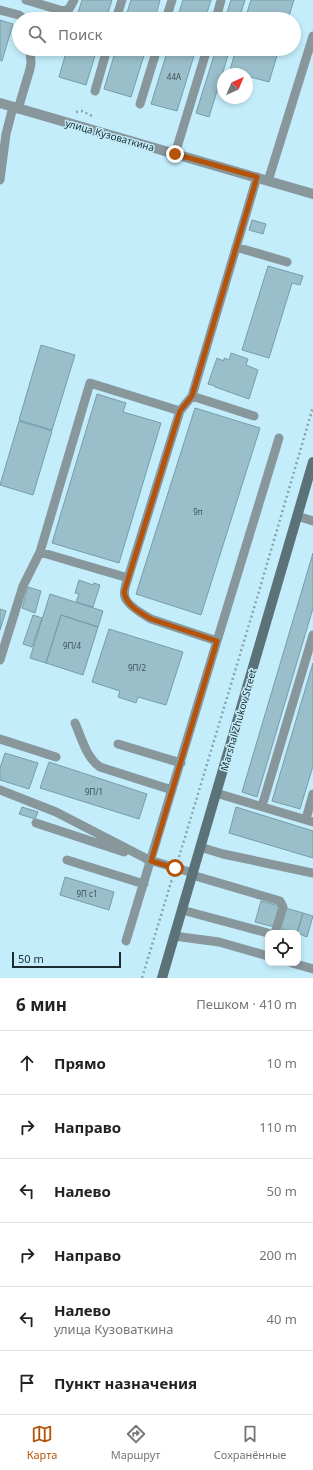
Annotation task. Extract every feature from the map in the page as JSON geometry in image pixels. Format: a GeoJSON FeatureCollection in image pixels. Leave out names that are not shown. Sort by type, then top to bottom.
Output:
{"type":"FeatureCollection","features":[{"type":"Feature","properties":{"kind":"main road","name":"Marshal Zhukov Street"},"geometry":{"type":"LineString","coordinates":[[162,978],[313,462]]}},
{"type":"Feature","properties":{"kind":"street","name":"улица Кузоваткина"},"geometry":{"type":"LineString","coordinates":[[0,103],[313,194]]}},
{"type":"Feature","properties":{"kind":"lane"},"geometry":{"type":"LineString","coordinates":[[26,0],[63,11],[69,9],[74,0]]}},
{"type":"Feature","properties":{"kind":"lane"},"geometry":{"type":"LineString","coordinates":[[118,12],[122,0]]}},
{"type":"Feature","properties":{"kind":"lane"},"geometry":{"type":"LineString","coordinates":[[168,12],[172,0]]}},
{"type":"Feature","properties":{"kind":"lane"},"geometry":{"type":"LineString","coordinates":[[218,12],[221,0]]}},
{"type":"Feature","properties":{"kind":"lane"},"geometry":{"type":"LineString","coordinates":[[0,10],[12,13]]}},
{"type":"Feature","properties":{"kind":"lane"},"geometry":{"type":"LineString","coordinates":[[268,181],[313,36]]}},
{"type":"Feature","properties":{"kind":"lane"},"geometry":{"type":"LineString","coordinates":[[0,180],[6,134],[30,69],[30,56]]}},
{"type":"Feature","properties":{"kind":"lane"},"geometry":{"type":"LineString","coordinates":[[95,91],[105,56]]}},
{"type":"Feature","properties":{"kind":"lane"},"geometry":{"type":"LineString","coordinates":[[140,104],[155,56]]}},
{"type":"Feature","properties":{"kind":"lane"},"geometry":{"type":"LineString","coordinates":[[175,154],[205,56]]}},
{"type":"Feature","properties":{"kind":"lane"},"geometry":{"type":"LineString","coordinates":[[217,641],[144,616],[128,603],[124,592],[180,411],[192,396],[257,177]]}},
{"type":"Feature","properties":{"kind":"lane"},"geometry":{"type":"LineString","coordinates":[[236,247],[287,262]]}},
{"type":"Feature","properties":{"kind":"lane"},"geometry":{"type":"LineString","coordinates":[[0,660],[23,586],[40,552],[90,383],[180,411]]}},
{"type":"Feature","properties":{"kind":"lane"},"geometry":{"type":"LineString","coordinates":[[192,396],[254,416]]}},
{"type":"Feature","properties":{"kind":"lane"},"geometry":{"type":"LineString","coordinates":[[126,941],[279,438]]}},
{"type":"Feature","properties":{"kind":"lane"},"geometry":{"type":"LineString","coordinates":[[297,516],[313,521]]}},
{"type":"Feature","properties":{"kind":"lane"},"geometry":{"type":"LineString","coordinates":[[40,552],[128,578]]}},
{"type":"Feature","properties":{"kind":"lane"},"geometry":{"type":"LineString","coordinates":[[262,806],[313,635]]}},
{"type":"Feature","properties":{"kind":"lane"},"geometry":{"type":"LineString","coordinates":[[75,723],[89,756],[100,767],[172,790]]}},
{"type":"Feature","properties":{"kind":"lane"},"geometry":{"type":"LineString","coordinates":[[0,739],[56,757]]}},
{"type":"Feature","properties":{"kind":"lane"},"geometry":{"type":"LineString","coordinates":[[118,744],[181,763]]}},
{"type":"Feature","properties":{"kind":"lane"},"geometry":{"type":"LineString","coordinates":[[0,790],[56,812],[151,861]]}},
{"type":"Feature","properties":{"kind":"lane"},"geometry":{"type":"LineString","coordinates":[[216,793],[309,820],[313,794]]}},
{"type":"Feature","properties":{"kind":"lane"},"geometry":{"type":"LineString","coordinates":[[36,823],[280,901],[283,907],[276,930]]}},
{"type":"Feature","properties":{"kind":"lane"},"geometry":{"type":"LineString","coordinates":[[200,848],[313,874]]}},
{"type":"Feature","properties":{"kind":"lane"},"geometry":{"type":"LineString","coordinates":[[67,860],[144,884]]}},
{"type":"Feature","properties":{"kind":"lane"},"geometry":{"type":"LineString","coordinates":[[182,910],[265,932]]}},
{"type":"Feature","properties":{"kind":"lane"},"geometry":{"type":"LineString","coordinates":[[174,936],[220,942],[265,955]]}},
{"type":"Feature","properties":{"kind":"lane"},"geometry":{"type":"LineString","coordinates":[[301,966],[313,969]]}},
{"type":"Feature","properties":{"kind":"path"},"geometry":{"type":"LineString","coordinates":[[142,978],[313,407]]}},
{"type":"Feature","properties":{"kind":"building"},"geometry":{"type":"Polygon","coordinates":[[[82,0],[112,0],[108,12],[78,12],[82,0]]]}},
{"type":"Feature","properties":{"kind":"building"},"geometry":{"type":"Polygon","coordinates":[[[131,0],[160,0],[157,12],[127,12],[131,0]]]}},
{"type":"Feature","properties":{"kind":"building"},"geometry":{"type":"Polygon","coordinates":[[[183,0],[211,0],[207,12],[179,12],[183,0]]]}},
{"type":"Feature","properties":{"kind":"building"},"geometry":{"type":"Polygon","coordinates":[[[231,0],[245,0],[241,12],[227,12],[231,0]]]}},
{"type":"Feature","properties":{"kind":"building"},"geometry":{"type":"Polygon","coordinates":[[[251,0],[294,0],[290,12],[247,12],[251,0]]]}},
{"type":"Feature","properties":{"kind":"building"},"geometry":{"type":"Polygon","coordinates":[[[0,20],[12,24],[12,27],[2,61],[0,60],[0,20]]]}},
{"type":"Feature","properties":{"kind":"building"},"geometry":{"type":"Polygon","coordinates":[[[65,56],[95,56],[86,85],[59,77],[65,56]]]}},
{"type":"Feature","properties":{"kind":"building"},"geometry":{"type":"Polygon","coordinates":[[[114,56],[144,56],[131,97],[104,89],[114,56]]]}},
{"type":"Feature","properties":{"kind":"building"},"geometry":{"type":"Polygon","coordinates":[[[166,56],[194,56],[177,111],[151,104],[166,56]]]}},
{"type":"Feature","properties":{"kind":"building"},"geometry":{"type":"Polygon","coordinates":[[[214,56],[228,56],[224,68],[217,68],[217,91],[209,117],[196,113],[214,56]]]}},
{"type":"Feature","properties":{"kind":"building"},"geometry":{"type":"Polygon","coordinates":[[[234,56],[277,56],[269,82],[253,78],[253,68],[231,68],[234,56]]]}},
{"type":"Feature","properties":{"kind":"building"},"geometry":{"type":"Polygon","coordinates":[[[252,220],[266,224],[263,234],[249,230],[252,220]]]}},
{"type":"Feature","properties":{"kind":"building"},"geometry":{"type":"Polygon","coordinates":[[[268,266],[303,276],[300,285],[292,283],[269,358],[242,350],[268,266]]]}},
{"type":"Feature","properties":{"kind":"building"},"geometry":{"type":"Polygon","coordinates":[[[41,345],[75,355],[52,430],[19,420],[41,345]]]}},
{"type":"Feature","properties":{"kind":"building"},"geometry":{"type":"Polygon","coordinates":[[[231,353],[248,359],[246,365],[258,370],[249,399],[208,384],[217,358],[224,361],[224,358],[229,360],[231,353]]]}},
{"type":"Feature","properties":{"kind":"building"},"geometry":{"type":"Polygon","coordinates":[[[97,394],[126,403],[123,412],[161,423],[119,563],[52,543],[97,394]]]}},
{"type":"Feature","properties":{"kind":"building"},"geometry":{"type":"Polygon","coordinates":[[[195,408],[260,428],[201,615],[136,594],[195,408]]]}},
{"type":"Feature","properties":{"kind":"building"},"geometry":{"type":"Polygon","coordinates":[[[19,421],[52,431],[33,495],[0,485],[19,421]]]}},
{"type":"Feature","properties":{"kind":"building"},"geometry":{"type":"Polygon","coordinates":[[[313,553],[313,608],[257,797],[242,792],[313,553]]]}},
{"type":"Feature","properties":{"kind":"building"},"geometry":{"type":"Polygon","coordinates":[[[79,580],[93,585],[94,583],[100,585],[93,607],[76,602],[79,594],[75,593],[79,580]]]}},
{"type":"Feature","properties":{"kind":"building"},"geometry":{"type":"Polygon","coordinates":[[[28,587],[41,591],[35,613],[22,608],[28,587]]]}},
{"type":"Feature","properties":{"kind":"building"},"geometry":{"type":"Polygon","coordinates":[[[50,594],[103,611],[98,627],[61,615],[46,663],[30,658],[50,594]]]}},
{"type":"Feature","properties":{"kind":"building"},"geometry":{"type":"Polygon","coordinates":[[[0,609],[6,611],[0,630],[0,609]]]}},
{"type":"Feature","properties":{"kind":"building"},"geometry":{"type":"Polygon","coordinates":[[[33,615],[42,618],[32,647],[23,644],[33,615]]]}},
{"type":"Feature","properties":{"kind":"building"},"geometry":{"type":"Polygon","coordinates":[[[61,615],[98,627],[83,675],[46,663],[61,615]]]}},
{"type":"Feature","properties":{"kind":"building"},"geometry":{"type":"Polygon","coordinates":[[[109,629],[183,652],[166,705],[138,697],[136,703],[118,697],[120,691],[92,682],[109,629]]]}},
{"type":"Feature","properties":{"kind":"building"},"geometry":{"type":"Polygon","coordinates":[[[313,663],[313,766],[300,809],[272,801],[313,663]]]}},
{"type":"Feature","properties":{"kind":"building"},"geometry":{"type":"Polygon","coordinates":[[[5,753],[38,763],[29,789],[0,780],[0,768],[5,753]]]}},
{"type":"Feature","properties":{"kind":"building"},"geometry":{"type":"Polygon","coordinates":[[[49,762],[147,794],[139,819],[40,788],[49,762]]]}},
{"type":"Feature","properties":{"kind":"building"},"geometry":{"type":"Polygon","coordinates":[[[22,807],[38,812],[35,819],[19,814],[22,807]]]}},
{"type":"Feature","properties":{"kind":"building"},"geometry":{"type":"Polygon","coordinates":[[[236,807],[313,831],[313,858],[229,833],[236,807]]]}},
{"type":"Feature","properties":{"kind":"building"},"geometry":{"type":"Polygon","coordinates":[[[65,877],[114,892],[109,910],[60,895],[65,877]]]}},
{"type":"Feature","properties":{"kind":"building"},"geometry":{"type":"Polygon","coordinates":[[[261,901],[303,913],[298,930],[286,930],[255,922],[261,901]]]}},
{"type":"Feature","properties":{"kind":"building"},"geometry":{"type":"Polygon","coordinates":[[[303,913],[313,916],[307,937],[301,935],[301,930],[298,930],[303,913]]]}},
{"type":"Feature","properties":{"kind":"route"},"geometry":{"type":"LineString","coordinates":[[175,154],[257,177],[192,396],[180,411],[124,592],[128,603],[144,616],[217,641],[151,861],[175,868]]}}]}
